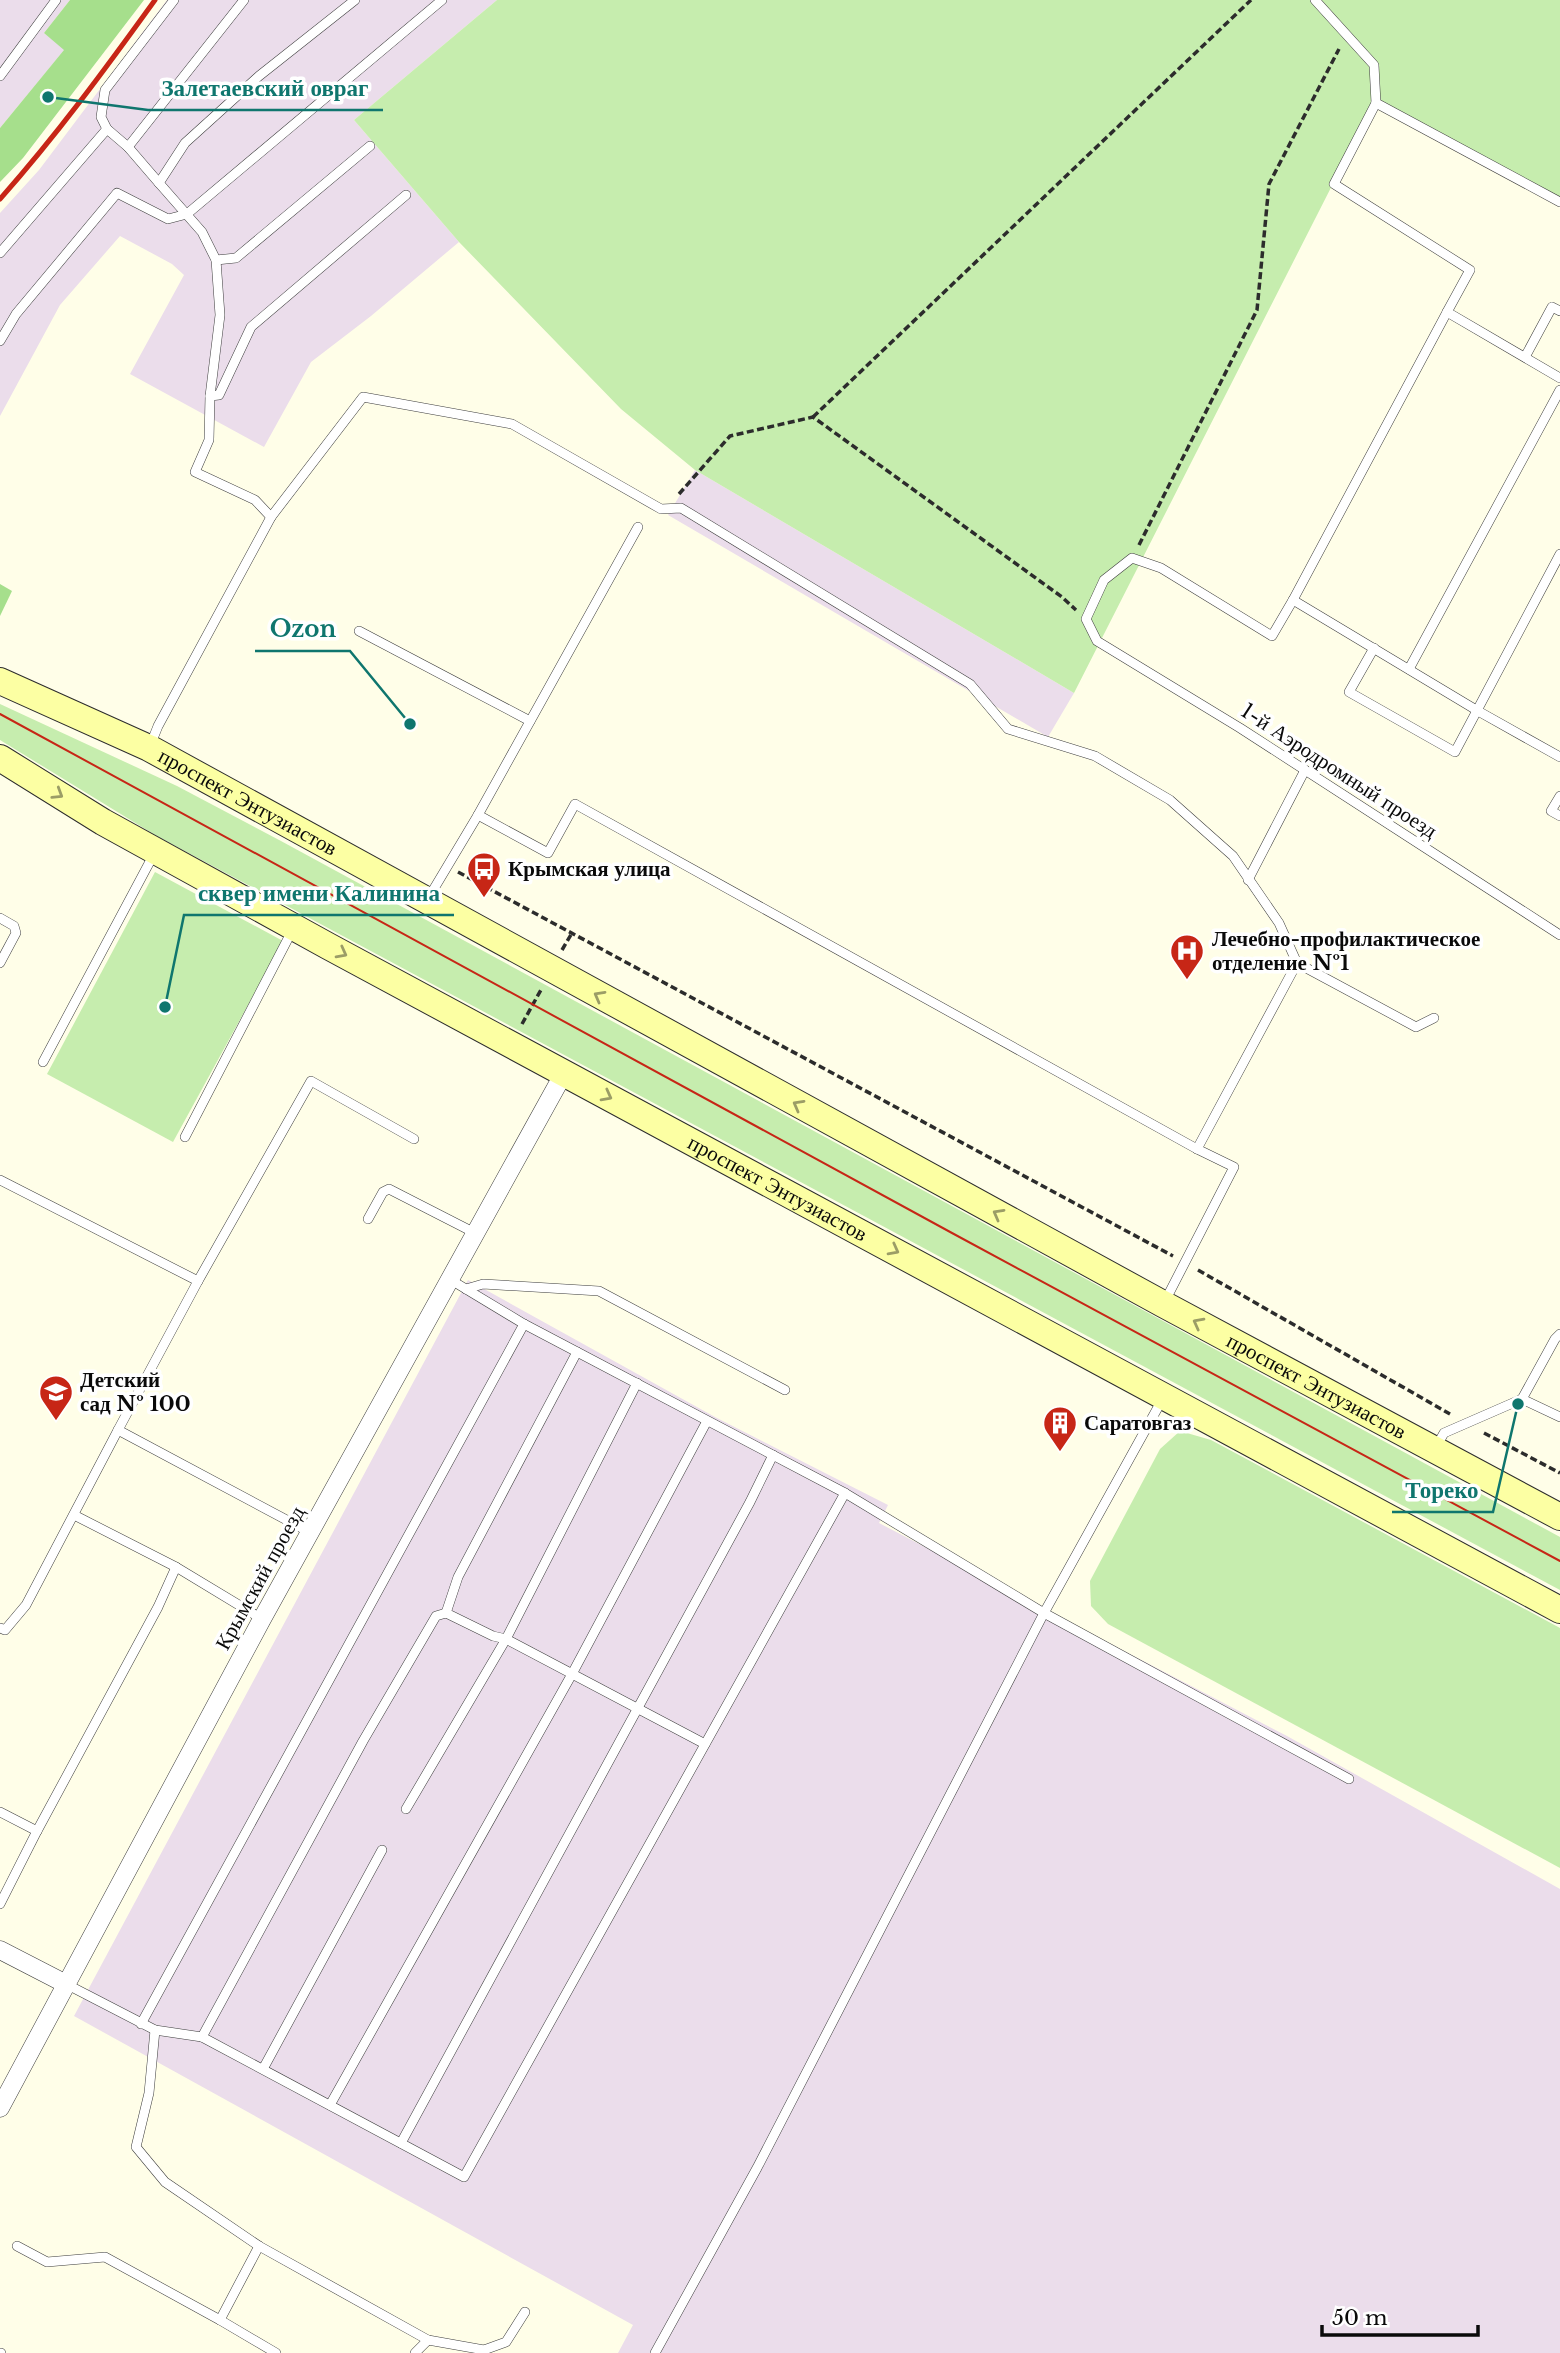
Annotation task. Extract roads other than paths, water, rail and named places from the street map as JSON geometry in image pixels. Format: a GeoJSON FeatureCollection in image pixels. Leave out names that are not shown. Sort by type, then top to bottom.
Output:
{"type":"FeatureCollection","features":[{"type":"Feature","properties":{"kind":"main road","name":"проспект Энтузиастов"},"geometry":{"type":"LineString","coordinates":[[0,681],[149,748],[1163,1304],[1560,1517]]}},
{"type":"Feature","properties":{"kind":"main road","name":"проспект Энтузиастов"},"geometry":{"type":"LineString","coordinates":[[0,758],[103,822],[294,928],[1560,1610]]}},
{"type":"Feature","properties":{"kind":"street","name":"Крымский проезд"},"geometry":{"type":"LineString","coordinates":[[0,2108],[262,1619],[458,1284],[477,1234],[565,1073]]}},
{"type":"Feature","properties":{"kind":"street"},"geometry":{"type":"LineString","coordinates":[[0,1950],[66,1984]]}},
{"type":"Feature","properties":{"kind":"lane"},"geometry":{"type":"LineString","coordinates":[[0,76],[56,0]]}},
{"type":"Feature","properties":{"kind":"lane"},"geometry":{"type":"LineString","coordinates":[[174,0],[105,90],[101,117],[107,129],[128,147],[177,200],[202,232],[216,260],[220,315],[210,396],[209,440],[195,472],[255,500],[271,517]]}},
{"type":"Feature","properties":{"kind":"lane"},"geometry":{"type":"LineString","coordinates":[[128,147],[244,0]]}},
{"type":"Feature","properties":{"kind":"lane"},"geometry":{"type":"LineString","coordinates":[[159,183],[185,144],[259,76],[355,0]]}},
{"type":"Feature","properties":{"kind":"lane"},"geometry":{"type":"LineString","coordinates":[[0,341],[16,314],[117,193],[167,219],[187,214],[442,0]]}},
{"type":"Feature","properties":{"kind":"lane"},"geometry":{"type":"LineString","coordinates":[[1315,0],[1374,65],[1376,103],[1334,184],[1470,270],[1293,600],[1560,757]]}},
{"type":"Feature","properties":{"kind":"lane"},"geometry":{"type":"LineString","coordinates":[[1376,103],[1560,202]]}},
{"type":"Feature","properties":{"kind":"lane"},"geometry":{"type":"LineString","coordinates":[[0,253],[107,129]]}},
{"type":"Feature","properties":{"kind":"lane"},"geometry":{"type":"LineString","coordinates":[[216,260],[236,258],[370,146]]}},
{"type":"Feature","properties":{"kind":"lane"},"geometry":{"type":"LineString","coordinates":[[210,396],[219,395],[251,327],[406,195]]}},
{"type":"Feature","properties":{"kind":"lane"},"geometry":{"type":"LineString","coordinates":[[1525,357],[1552,307],[1560,311]]}},
{"type":"Feature","properties":{"kind":"lane"},"geometry":{"type":"LineString","coordinates":[[1447,312],[1560,378]]}},
{"type":"Feature","properties":{"kind":"lane"},"geometry":{"type":"LineString","coordinates":[[1409,669],[1560,390]]}},
{"type":"Feature","properties":{"kind":"lane"},"geometry":{"type":"LineString","coordinates":[[149,748],[158,726],[271,517],[363,397],[512,424],[661,509],[681,508],[970,684],[1008,729],[1095,756],[1170,800],[1233,856],[1279,923],[1297,963],[1416,1027],[1434,1018]]}},
{"type":"Feature","properties":{"kind":"lane"},"geometry":{"type":"LineString","coordinates":[[427,900],[478,815],[638,527]]}},
{"type":"Feature","properties":{"kind":"lane"},"geometry":{"type":"LineString","coordinates":[[1374,648],[1349,692],[1455,752],[1560,554]]}},
{"type":"Feature","properties":{"kind":"lane","name":"1-й Аэродромный проезд"},"geometry":{"type":"LineString","coordinates":[[1293,600],[1272,636],[1161,568],[1132,558],[1104,580],[1086,619],[1097,641],[1240,728],[1560,935]]}},
{"type":"Feature","properties":{"kind":"lane"},"geometry":{"type":"LineString","coordinates":[[359,631],[530,721]]}},
{"type":"Feature","properties":{"kind":"lane"},"geometry":{"type":"LineString","coordinates":[[1248,880],[1305,770]]}},
{"type":"Feature","properties":{"kind":"lane"},"geometry":{"type":"LineString","coordinates":[[1560,796],[1551,811],[1560,816]]}},
{"type":"Feature","properties":{"kind":"lane"},"geometry":{"type":"LineString","coordinates":[[478,815],[548,853],[575,804],[1234,1167],[1163,1304]]}},
{"type":"Feature","properties":{"kind":"lane"},"geometry":{"type":"LineString","coordinates":[[43,1062],[155,851]]}},
{"type":"Feature","properties":{"kind":"lane"},"geometry":{"type":"LineString","coordinates":[[0,918],[14,926],[16,933],[0,963]]}},
{"type":"Feature","properties":{"kind":"lane"},"geometry":{"type":"LineString","coordinates":[[185,1137],[294,928]]}},
{"type":"Feature","properties":{"kind":"lane"},"geometry":{"type":"LineString","coordinates":[[1197,1149],[1297,963]]}},
{"type":"Feature","properties":{"kind":"lane"},"geometry":{"type":"LineString","coordinates":[[0,1628],[5,1630],[26,1605],[198,1281],[311,1081],[414,1139]]}},
{"type":"Feature","properties":{"kind":"lane"},"geometry":{"type":"LineString","coordinates":[[0,1180],[198,1281]]}},
{"type":"Feature","properties":{"kind":"lane"},"geometry":{"type":"LineString","coordinates":[[368,1219],[383,1192],[389,1189],[477,1234]]}},
{"type":"Feature","properties":{"kind":"lane"},"geometry":{"type":"LineString","coordinates":[[458,1284],[524,1324],[845,1493],[1044,1613],[1349,1779]]}},
{"type":"Feature","properties":{"kind":"lane"},"geometry":{"type":"LineString","coordinates":[[458,1284],[599,1291],[785,1390]]}},
{"type":"Feature","properties":{"kind":"lane"},"geometry":{"type":"LineString","coordinates":[[141,2024],[524,1324]]}},
{"type":"Feature","properties":{"kind":"lane"},"geometry":{"type":"LineString","coordinates":[[1434,1449],[1444,1433],[1522,1399],[1560,1334]]}},
{"type":"Feature","properties":{"kind":"lane"},"geometry":{"type":"LineString","coordinates":[[446,1613],[458,1577],[577,1352]]}},
{"type":"Feature","properties":{"kind":"lane"},"geometry":{"type":"LineString","coordinates":[[406,1809],[506,1639],[637,1384]]}},
{"type":"Feature","properties":{"kind":"lane"},"geometry":{"type":"LineString","coordinates":[[655,2353],[757,2168],[1044,1613],[1164,1396]]}},
{"type":"Feature","properties":{"kind":"lane"},"geometry":{"type":"LineString","coordinates":[[1522,1399],[1560,1417]]}},
{"type":"Feature","properties":{"kind":"lane"},"geometry":{"type":"LineString","coordinates":[[330,2105],[572,1674],[707,1421]]}},
{"type":"Feature","properties":{"kind":"lane"},"geometry":{"type":"LineString","coordinates":[[118,1430],[311,1533]]}},
{"type":"Feature","properties":{"kind":"lane"},"geometry":{"type":"LineString","coordinates":[[401,2143],[750,1502],[773,1455]]}},
{"type":"Feature","properties":{"kind":"lane"},"geometry":{"type":"LineString","coordinates":[[66,1984],[155,2030],[202,2037],[464,2177],[845,1493]]}},
{"type":"Feature","properties":{"kind":"lane"},"geometry":{"type":"LineString","coordinates":[[75,1515],[176,1567],[262,1619]]}},
{"type":"Feature","properties":{"kind":"lane"},"geometry":{"type":"LineString","coordinates":[[0,1904],[158,1607],[176,1567]]}},
{"type":"Feature","properties":{"kind":"lane"},"geometry":{"type":"LineString","coordinates":[[202,2037],[370,1729],[436,1616],[446,1613],[493,1636],[506,1639],[705,1744]]}},
{"type":"Feature","properties":{"kind":"lane"},"geometry":{"type":"LineString","coordinates":[[0,1812],[37,1831]]}},
{"type":"Feature","properties":{"kind":"lane"},"geometry":{"type":"LineString","coordinates":[[263,2069],[382,1850]]}},
{"type":"Feature","properties":{"kind":"lane"},"geometry":{"type":"LineString","coordinates":[[155,2030],[149,2093],[136,2147],[165,2182],[259,2246],[428,2340],[484,2352],[506,2342],[525,2312]]}},
{"type":"Feature","properties":{"kind":"lane"},"geometry":{"type":"LineString","coordinates":[[17,2246],[47,2262],[105,2257],[276,2353]]}},
{"type":"Feature","properties":{"kind":"lane"},"geometry":{"type":"LineString","coordinates":[[220,2320],[259,2246]]}},
{"type":"Feature","properties":{"kind":"lane"},"geometry":{"type":"LineString","coordinates":[[415,2353],[428,2340]]}},
{"type":"Feature","properties":{"kind":"tram line"},"geometry":{"type":"LineString","coordinates":[[0,714],[1560,1561]]}},
{"type":"Feature","properties":{"kind":"railway"},"geometry":{"type":"LineString","coordinates":[[0,199],[61,126],[155,0]]}},
{"type":"Feature","properties":{"kind":"place","name":"Залетаевский овраг"},"geometry":{"type":"Point","coordinates":[48,97]}},
{"type":"Feature","properties":{"kind":"place","name":"Ozon"},"geometry":{"type":"Point","coordinates":[410,724]}},
{"type":"Feature","properties":{"kind":"place","name":"Крымская улица"},"geometry":{"type":"Point","coordinates":[484,899]}},
{"type":"Feature","properties":{"kind":"place","name":"Лечебно-профилактическое отделение №1"},"geometry":{"type":"Point","coordinates":[1187,981]}},
{"type":"Feature","properties":{"kind":"place","name":"сквер имени Калинина"},"geometry":{"type":"Point","coordinates":[165,1007]}},
{"type":"Feature","properties":{"kind":"place","name":"Тореко"},"geometry":{"type":"Point","coordinates":[1518,1404]}},
{"type":"Feature","properties":{"kind":"place","name":"Детский сад № 100"},"geometry":{"type":"Point","coordinates":[56,1422]}},
{"type":"Feature","properties":{"kind":"place","name":"Саратовгаз"},"geometry":{"type":"Point","coordinates":[1060,1453]}}]}
